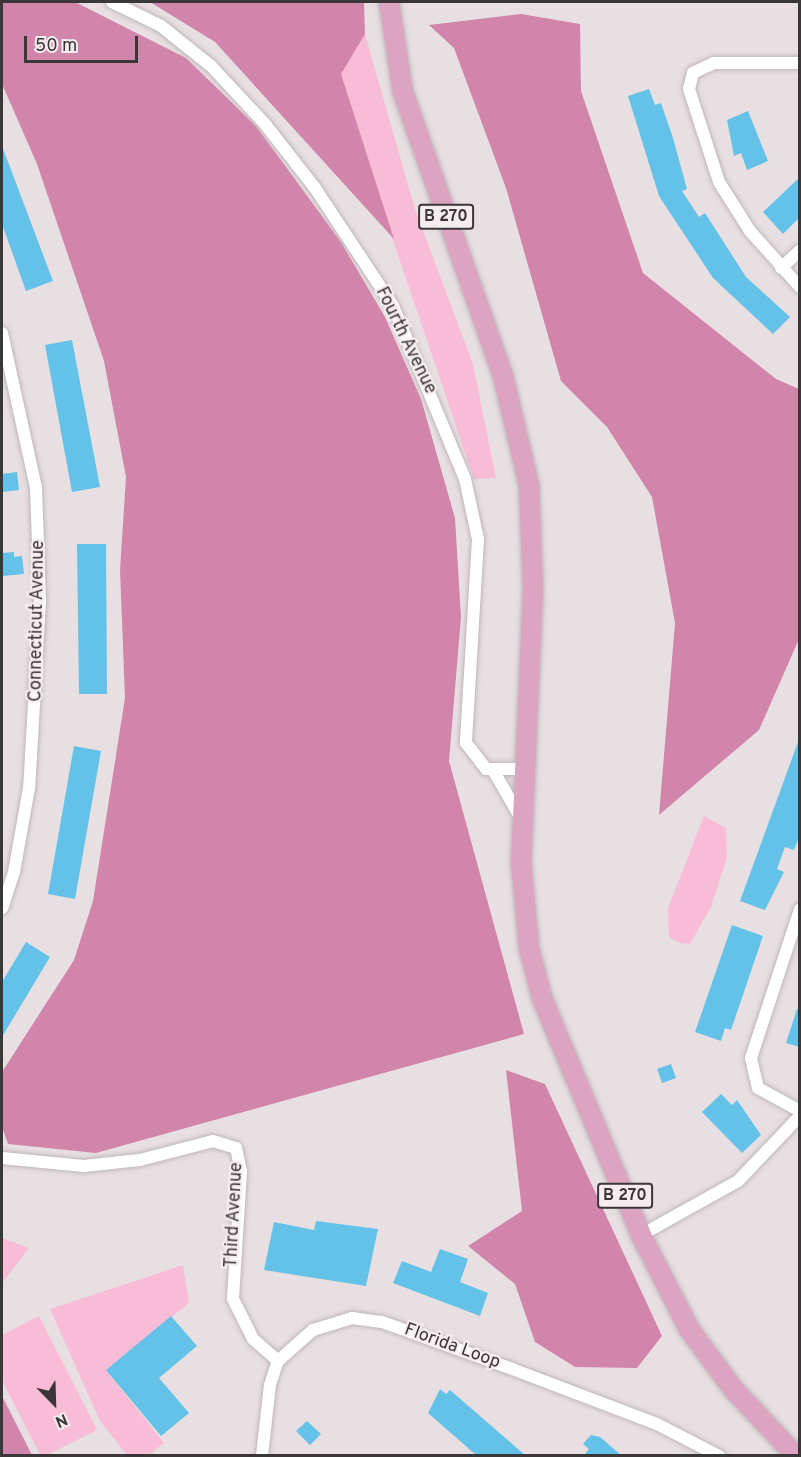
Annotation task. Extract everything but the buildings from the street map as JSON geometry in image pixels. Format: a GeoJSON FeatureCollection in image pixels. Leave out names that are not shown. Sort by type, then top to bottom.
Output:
{"type":"FeatureCollection","features":[{"type":"Feature","properties":{"kind":"main road","name":"B 270"},"geometry":{"type":"LineString","coordinates":[[389,2],[403,92],[503,376],[529,484],[533,590],[520,819],[523,901],[542,998],[641,1235],[716,1367],[796,1455]]}},
{"type":"Feature","properties":{"kind":"street","name":"Fourth Avenue"},"geometry":{"type":"LineString","coordinates":[[112,2],[123,4],[212,66],[265,124],[315,188],[398,316],[465,479],[478,539],[466,743],[480,765],[493,770],[520,819]]}},
{"type":"Feature","properties":{"kind":"street"},"geometry":{"type":"LineString","coordinates":[[800,63],[714,63],[693,73],[689,89],[719,182],[781,268],[800,287]]}},
{"type":"Feature","properties":{"kind":"street"},"geometry":{"type":"LineString","coordinates":[[781,268],[800,250]]}},
{"type":"Feature","properties":{"kind":"street","name":"Connecticut Avenue"},"geometry":{"type":"LineString","coordinates":[[2,333],[36,487],[40,623],[29,788],[14,872],[2,908]]}},
{"type":"Feature","properties":{"kind":"street"},"geometry":{"type":"LineString","coordinates":[[493,770],[524,769]]}},
{"type":"Feature","properties":{"kind":"street"},"geometry":{"type":"LineString","coordinates":[[800,909],[751,1058],[758,1088],[800,1111]]}},
{"type":"Feature","properties":{"kind":"street"},"geometry":{"type":"LineString","coordinates":[[641,1235],[738,1181],[800,1116]]}},
{"type":"Feature","properties":{"kind":"street","name":"Third Avenue"},"geometry":{"type":"LineString","coordinates":[[2,1158],[84,1166],[140,1160],[213,1141],[236,1148],[241,1171],[233,1299],[253,1339],[278,1361]]}},
{"type":"Feature","properties":{"kind":"street","name":"Florida Loop"},"geometry":{"type":"LineString","coordinates":[[262,1455],[270,1385],[278,1361],[297,1341],[329,1322],[382,1322],[621,1410],[719,1455]]}},
{"type":"Feature","properties":{"kind":"shaded area"},"geometry":{"type":"Polygon","coordinates":[[[2,2],[77,3],[186,58],[256,126],[341,242],[385,317],[421,399],[455,518],[461,617],[449,761],[524,1034],[96,1153],[8,1144],[2,1127],[2,1072],[74,960],[93,901],[125,698],[120,570],[126,477],[104,361],[37,164],[2,84],[2,2]]]}},
{"type":"Feature","properties":{"kind":"shaded area"},"geometry":{"type":"Polygon","coordinates":[[[150,2],[364,2],[365,34],[341,74],[394,239],[215,42],[150,2]]]}},
{"type":"Feature","properties":{"kind":"shaded area"},"geometry":{"type":"Polygon","coordinates":[[[521,14],[580,24],[581,91],[643,273],[776,379],[799,389],[799,639],[759,730],[659,815],[675,623],[652,497],[607,427],[561,381],[506,188],[454,48],[429,25],[521,14]]]}},
{"type":"Feature","properties":{"kind":"shaded area"},"geometry":{"type":"Polygon","coordinates":[[[365,34],[415,209],[473,364],[496,478],[474,479],[360,143],[340,74],[365,34]]]}},
{"type":"Feature","properties":{"kind":"shaded area"},"geometry":{"type":"Polygon","coordinates":[[[704,816],[726,828],[727,857],[711,907],[690,944],[680,943],[669,937],[668,908],[704,816]]]}},
{"type":"Feature","properties":{"kind":"shaded area"},"geometry":{"type":"Polygon","coordinates":[[[506,1070],[545,1084],[662,1336],[637,1368],[575,1367],[535,1342],[515,1284],[468,1246],[522,1211],[506,1070]]]}},
{"type":"Feature","properties":{"kind":"shaded area"},"geometry":{"type":"Polygon","coordinates":[[[2,1238],[29,1248],[2,1283],[2,1238]]]}},
{"type":"Feature","properties":{"kind":"shaded area"},"geometry":{"type":"Polygon","coordinates":[[[183,1265],[189,1303],[106,1370],[164,1443],[149,1455],[127,1455],[100,1421],[50,1309],[183,1265]]]}},
{"type":"Feature","properties":{"kind":"shaded area"},"geometry":{"type":"Polygon","coordinates":[[[39,1316],[97,1430],[47,1455],[40,1455],[2,1380],[2,1335],[39,1316]]]}},
{"type":"Feature","properties":{"kind":"shaded area"},"geometry":{"type":"Polygon","coordinates":[[[2,1396],[32,1455],[2,1455],[2,1396]]]}}]}
